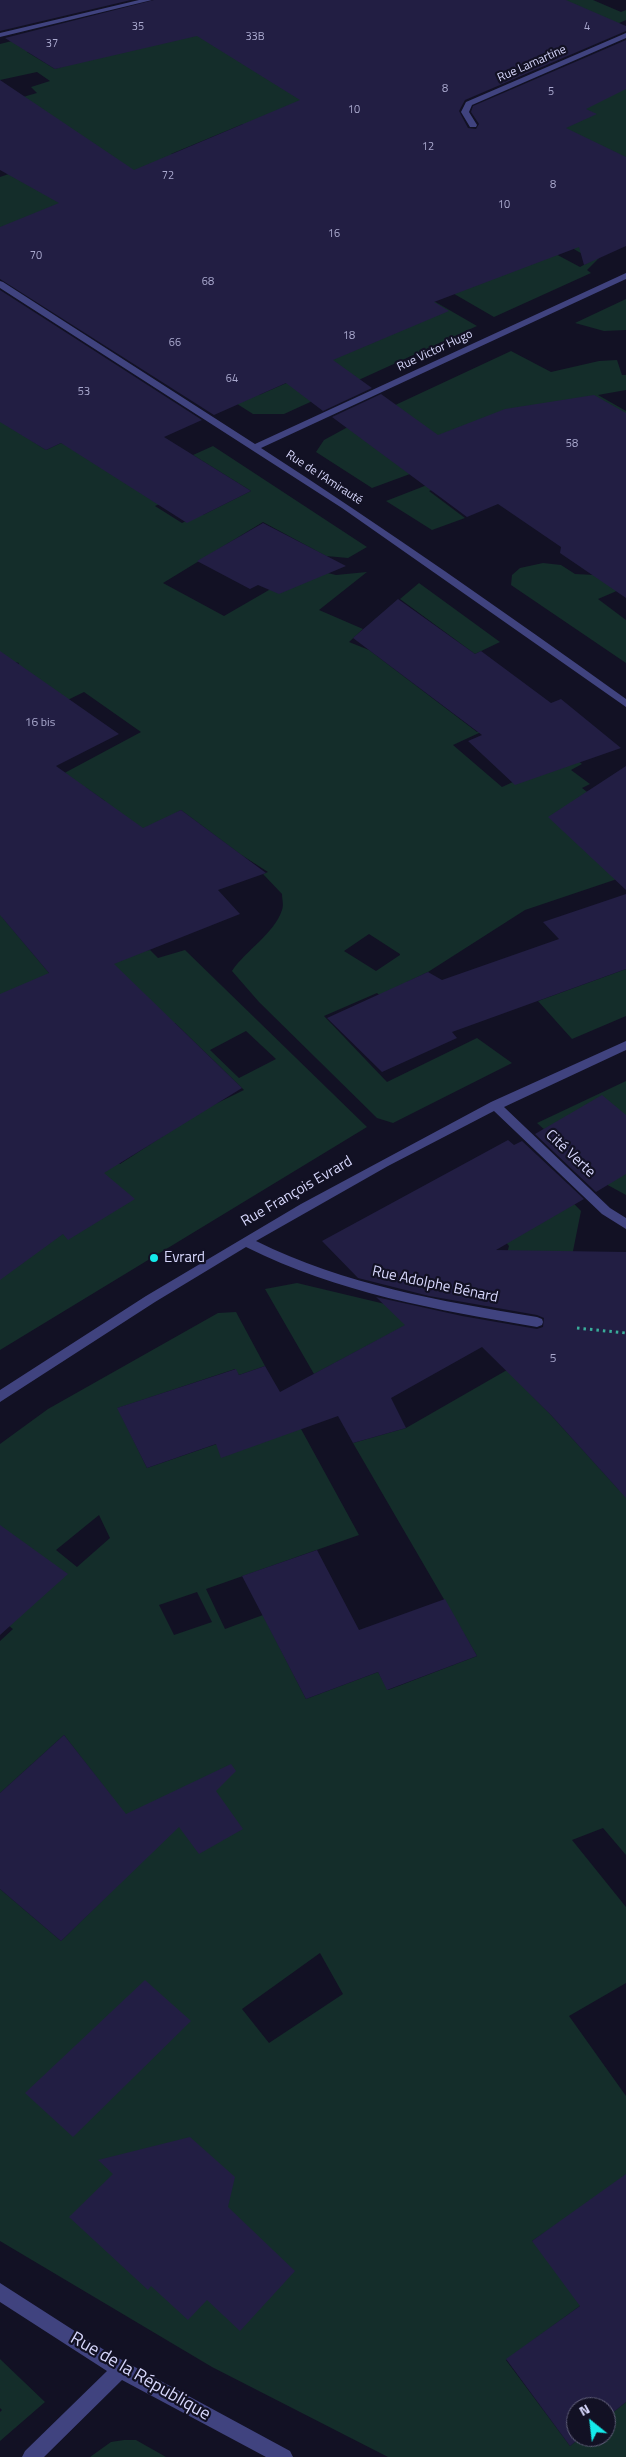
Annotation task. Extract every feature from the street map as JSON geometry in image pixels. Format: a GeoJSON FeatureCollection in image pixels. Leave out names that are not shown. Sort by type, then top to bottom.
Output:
{"type":"FeatureCollection","features":[{"type":"Feature","properties":{"kind":"street"},"geometry":{"type":"LineString","coordinates":[[0,36],[148,0]]}},
{"type":"Feature","properties":{"kind":"street","name":"Rue Lamartine"},"geometry":{"type":"LineString","coordinates":[[473,125],[465,112],[469,104],[626,35]]}},
{"type":"Feature","properties":{"kind":"street","name":"Rue Victor Hugo"},"geometry":{"type":"LineString","coordinates":[[255,447],[626,276]]}},
{"type":"Feature","properties":{"kind":"street","name":"Rue de l'Amirauté"},"geometry":{"type":"LineString","coordinates":[[0,284],[255,447],[403,545],[626,704]]}},
{"type":"Feature","properties":{"kind":"street","name":"Rue François Evrard"},"geometry":{"type":"LineString","coordinates":[[0,1397],[84,1339],[245,1241],[376,1166],[495,1105],[626,1045]]}},
{"type":"Feature","properties":{"kind":"street","name":"Cité Verte"},"geometry":{"type":"LineString","coordinates":[[495,1105],[606,1211],[626,1224]]}},
{"type":"Feature","properties":{"kind":"street","name":"Rue Adolphe Bénard"},"geometry":{"type":"LineString","coordinates":[[245,1241],[293,1265],[362,1287],[418,1301],[538,1322]]}},
{"type":"Feature","properties":{"kind":"street","name":"Rue de la République"},"geometry":{"type":"LineString","coordinates":[[0,2292],[31,2314],[121,2368],[284,2457]]}},
{"type":"Feature","properties":{"kind":"street"},"geometry":{"type":"LineString","coordinates":[[31,2457],[121,2368]]}},
{"type":"Feature","properties":{"kind":"path"},"geometry":{"type":"LineString","coordinates":[[538,1322],[626,1333]]}},
{"type":"Feature","properties":{"kind":"green space"},"geometry":{"type":"Polygon","coordinates":[[[319,0],[593,0],[621,12],[626,10],[626,20],[424,109],[615,242],[587,270],[591,273],[494,317],[304,207],[375,267],[477,326],[284,414],[253,414],[0,254],[0,177],[32,166],[5,102],[37,93],[31,87],[50,81],[37,72],[0,80],[0,44],[59,29],[319,0]],[[27,52],[55,69],[100,54],[27,52]],[[243,124],[172,154],[259,131],[243,124]],[[565,244],[550,251],[580,267],[593,260],[565,244]],[[206,363],[259,395],[307,374],[206,363]]]}},
{"type":"Feature","properties":{"kind":"green space"},"geometry":{"type":"Polygon","coordinates":[[[626,71],[626,184],[505,102],[626,71]]]}},
{"type":"Feature","properties":{"kind":"green space"},"geometry":{"type":"Polygon","coordinates":[[[626,299],[626,330],[604,331],[575,323],[626,299]]]}},
{"type":"Feature","properties":{"kind":"green space"},"geometry":{"type":"Polygon","coordinates":[[[511,351],[551,372],[599,361],[617,360],[622,375],[626,375],[626,390],[598,395],[626,411],[626,435],[470,451],[348,427],[511,351]]]}},
{"type":"Feature","properties":{"kind":"green space"},"geometry":{"type":"Polygon","coordinates":[[[0,413],[29,439],[46,450],[61,443],[180,494],[155,506],[182,523],[200,514],[203,515],[251,491],[193,455],[213,446],[367,547],[348,558],[326,556],[263,522],[163,583],[224,616],[307,568],[336,575],[367,572],[319,610],[363,629],[349,642],[369,650],[477,732],[548,701],[453,745],[502,787],[572,755],[582,764],[571,770],[590,784],[582,788],[626,822],[626,876],[525,910],[428,972],[407,982],[392,1007],[377,993],[324,1016],[387,1082],[477,1038],[512,1063],[393,1123],[377,1118],[259,1002],[232,971],[273,927],[283,908],[282,894],[263,874],[268,872],[240,854],[181,810],[2,917],[49,973],[74,1032],[49,967],[150,950],[158,958],[185,950],[367,1127],[0,1350],[0,850],[85,812],[105,801],[85,787],[29,792],[141,732],[84,692],[0,733],[1,699],[19,663],[0,659],[0,413]],[[369,934],[344,951],[376,971],[400,954],[369,934]],[[175,1023],[129,1046],[50,1105],[120,1164],[203,1110],[244,1090],[175,1023]],[[246,1031],[210,1050],[239,1078],[276,1059],[246,1031]]]}},
{"type":"Feature","properties":{"kind":"green space"},"geometry":{"type":"Polygon","coordinates":[[[347,427],[410,474],[372,488],[316,452],[324,440],[347,427]]]}},
{"type":"Feature","properties":{"kind":"green space"},"geometry":{"type":"Polygon","coordinates":[[[530,445],[486,470],[429,491],[465,518],[432,530],[386,501],[530,445]]]}},
{"type":"Feature","properties":{"kind":"green space"},"geometry":{"type":"Polygon","coordinates":[[[543,563],[561,565],[575,574],[595,575],[626,587],[598,599],[626,620],[626,663],[511,585],[512,575],[520,568],[543,563]]]}},
{"type":"Feature","properties":{"kind":"green space"},"geometry":{"type":"Polygon","coordinates":[[[419,583],[500,642],[475,654],[400,599],[419,583]]]}},
{"type":"Feature","properties":{"kind":"green space"},"geometry":{"type":"Polygon","coordinates":[[[626,969],[626,1016],[572,1039],[538,1001],[626,969]]]}},
{"type":"Feature","properties":{"kind":"green space"},"geometry":{"type":"Polygon","coordinates":[[[626,1081],[626,1195],[604,1183],[537,1123],[626,1081]]]}},
{"type":"Feature","properties":{"kind":"green space"},"geometry":{"type":"Polygon","coordinates":[[[550,1179],[581,1211],[567,1281],[502,1270],[509,1246],[504,1240],[550,1179]]]}},
{"type":"Feature","properties":{"kind":"green space"},"geometry":{"type":"Polygon","coordinates":[[[297,1283],[427,1314],[314,1374],[265,1289],[297,1283]]]}},
{"type":"Feature","properties":{"kind":"green space"},"geometry":{"type":"Polygon","coordinates":[[[236,1312],[265,1366],[239,1375],[235,1369],[118,1408],[147,1468],[266,1427],[301,1429],[359,1535],[206,1589],[225,1629],[263,1615],[306,1699],[378,1672],[388,1690],[477,1656],[353,1443],[406,1428],[507,1370],[619,1490],[626,1487],[626,1855],[603,1828],[572,1840],[626,1907],[626,1983],[569,2016],[626,2096],[626,2241],[560,2222],[532,2241],[610,2284],[506,2360],[566,2441],[566,2447],[616,2447],[616,2410],[626,2402],[626,2457],[388,2457],[212,2367],[0,2241],[0,1889],[61,1941],[125,1878],[112,1797],[64,1735],[0,1793],[0,1641],[13,1629],[0,1619],[0,1444],[48,1409],[218,1313],[236,1312]],[[99,1515],[56,1550],[77,1567],[110,1538],[99,1515]],[[197,1592],[159,1605],[174,1635],[212,1622],[197,1592]],[[320,1953],[242,2009],[269,2043],[343,1994],[320,1953]]]}},
{"type":"Feature","properties":{"kind":"green space"},"geometry":{"type":"Polygon","coordinates":[[[0,2359],[45,2402],[0,2441],[0,2412],[2,2410],[0,2408],[0,2359]]]}},
{"type":"Feature","properties":{"kind":"green space"},"geometry":{"type":"Polygon","coordinates":[[[136,2440],[166,2457],[90,2457],[111,2442],[136,2440]]]}},
{"type":"Feature","properties":{"kind":"building"},"geometry":{"type":"Polygon","coordinates":[[[0,0],[131,0],[0,31],[0,0]]]}},
{"type":"Feature","properties":{"kind":"building"},"geometry":{"type":"Polygon","coordinates":[[[154,0],[566,0],[626,26],[626,31],[465,100],[459,111],[468,128],[476,129],[479,124],[471,112],[473,106],[626,40],[626,89],[586,109],[597,114],[566,128],[626,157],[626,246],[584,265],[579,247],[434,302],[449,311],[333,360],[372,388],[323,411],[286,383],[214,415],[0,279],[0,227],[59,203],[0,170],[0,80],[134,170],[300,100],[197,36],[55,69],[5,38],[154,0]]]}},
{"type":"Feature","properties":{"kind":"building"},"geometry":{"type":"Polygon","coordinates":[[[0,290],[202,420],[164,437],[251,491],[187,523],[61,443],[46,450],[0,422],[0,290]]]}},
{"type":"Feature","properties":{"kind":"building"},"geometry":{"type":"Polygon","coordinates":[[[381,394],[438,435],[505,409],[594,395],[626,413],[626,598],[560,553],[561,547],[498,504],[467,517],[332,417],[381,394]]]}},
{"type":"Feature","properties":{"kind":"building"},"geometry":{"type":"Polygon","coordinates":[[[263,523],[346,566],[279,594],[258,585],[250,589],[197,561],[263,523]]]}},
{"type":"Feature","properties":{"kind":"building"},"geometry":{"type":"Polygon","coordinates":[[[398,599],[475,654],[481,651],[551,703],[561,699],[621,748],[515,785],[468,741],[482,735],[353,638],[398,599]]]}},
{"type":"Feature","properties":{"kind":"building"},"geometry":{"type":"Polygon","coordinates":[[[0,651],[119,734],[56,766],[143,828],[181,810],[266,873],[218,890],[240,914],[114,964],[242,1088],[104,1173],[135,1199],[68,1240],[63,1234],[0,1280],[0,994],[49,973],[0,915],[0,651]]]}},
{"type":"Feature","properties":{"kind":"building"},"geometry":{"type":"Polygon","coordinates":[[[626,766],[626,890],[548,817],[626,766]]]}},
{"type":"Feature","properties":{"kind":"building"},"geometry":{"type":"Polygon","coordinates":[[[626,894],[626,969],[452,1032],[457,1038],[382,1072],[327,1018],[428,972],[442,980],[559,939],[543,922],[626,894]]]}},
{"type":"Feature","properties":{"kind":"building"},"geometry":{"type":"Polygon","coordinates":[[[602,1095],[626,1115],[626,1174],[596,1192],[535,1134],[602,1095]]]}},
{"type":"Feature","properties":{"kind":"building"},"geometry":{"type":"Polygon","coordinates":[[[508,1140],[514,1145],[522,1141],[584,1199],[496,1250],[626,1252],[626,1498],[551,1415],[482,1347],[391,1398],[406,1428],[353,1443],[338,1416],[221,1458],[216,1444],[147,1468],[117,1408],[236,1369],[239,1375],[265,1366],[280,1392],[405,1325],[376,1297],[462,1316],[537,1329],[543,1327],[544,1318],[537,1315],[429,1296],[358,1278],[322,1241],[508,1140]]]}},
{"type":"Feature","properties":{"kind":"building"},"geometry":{"type":"Polygon","coordinates":[[[0,1525],[68,1574],[0,1635],[0,1525]]]}},
{"type":"Feature","properties":{"kind":"building"},"geometry":{"type":"Polygon","coordinates":[[[317,1550],[359,1630],[445,1599],[477,1656],[387,1690],[378,1672],[306,1699],[242,1576],[317,1550]]]}},
{"type":"Feature","properties":{"kind":"building"},"geometry":{"type":"Polygon","coordinates":[[[64,1735],[126,1814],[231,1764],[236,1771],[216,1791],[243,1829],[199,1854],[179,1827],[61,1941],[0,1889],[0,1793],[64,1735]]]}},
{"type":"Feature","properties":{"kind":"building"},"geometry":{"type":"Polygon","coordinates":[[[145,1980],[191,2021],[73,2137],[25,2093],[145,1980]]]}},
{"type":"Feature","properties":{"kind":"building"},"geometry":{"type":"Polygon","coordinates":[[[190,2137],[235,2177],[228,2207],[295,2271],[240,2331],[207,2300],[188,2320],[151,2286],[148,2290],[69,2217],[113,2174],[98,2160],[190,2137]]]}},
{"type":"Feature","properties":{"kind":"building"},"geometry":{"type":"Polygon","coordinates":[[[626,2174],[626,2402],[616,2410],[616,2397],[566,2397],[566,2441],[506,2359],[580,2306],[532,2241],[626,2174]]]}},
{"type":"Feature","properties":{"kind":"place","name":"Evrard"},"geometry":{"type":"Point","coordinates":[154,1258]}}]}
